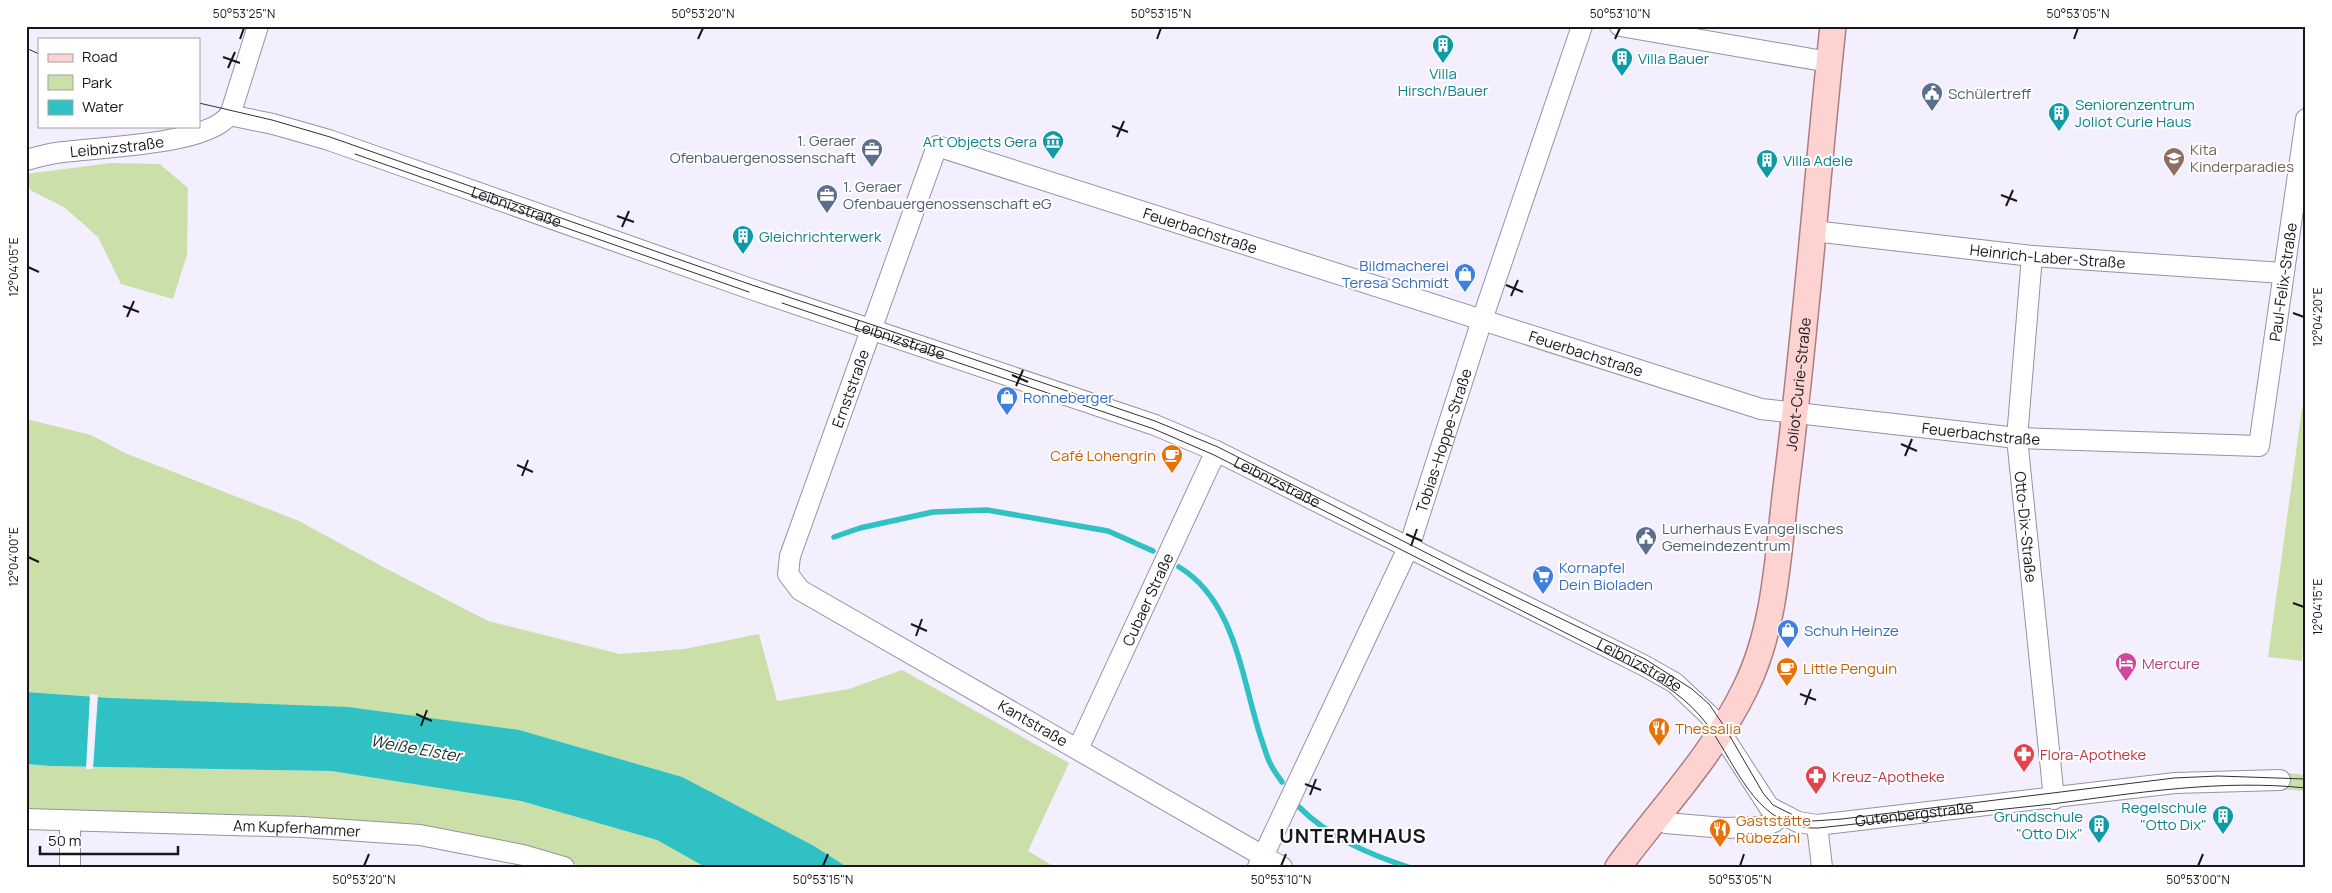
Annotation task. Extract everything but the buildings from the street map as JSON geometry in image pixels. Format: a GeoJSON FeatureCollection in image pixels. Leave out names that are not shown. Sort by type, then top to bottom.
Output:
{"type":"FeatureCollection","features":[{"type":"Feature","properties":{"kind":"main road","name":"Joliot-Curie-Straße"},"geometry":{"type":"LineString","coordinates":[[1618,867],[1656,816],[1697,767],[1721,732],[1746,689],[1764,641],[1771,608],[1795,413],[1833,26]]}},
{"type":"Feature","properties":{"kind":"street"},"geometry":{"type":"LineString","coordinates":[[230,115],[258,26]]}},
{"type":"Feature","properties":{"kind":"street","name":"Tobias-Hoppe-Straße"},"geometry":{"type":"LineString","coordinates":[[1261,861],[1408,548],[1482,320],[1582,26]]}},
{"type":"Feature","properties":{"kind":"street"},"geometry":{"type":"LineString","coordinates":[[1620,26],[1829,62]]}},
{"type":"Feature","properties":{"kind":"street","name":"Leibnizstraße"},"geometry":{"type":"LineString","coordinates":[[26,160],[55,153],[176,139],[214,127],[230,115],[273,124],[329,140],[545,217],[1155,425],[1216,451],[1645,666],[1674,683],[1696,701],[1721,732],[1760,795],[1769,807],[1781,815]]}},
{"type":"Feature","properties":{"kind":"street","name":"Paul-Felix-Straße"},"geometry":{"type":"LineString","coordinates":[[2259,446],[2306,119]]}},
{"type":"Feature","properties":{"kind":"street","name":"Feuerbachstraße"},"geometry":{"type":"LineString","coordinates":[[937,146],[1761,409],[2017,438],[2259,446]]}},
{"type":"Feature","properties":{"kind":"street","name":"Ernststraße"},"geometry":{"type":"LineString","coordinates":[[788,574],[790,556],[937,146]]}},
{"type":"Feature","properties":{"kind":"street","name":"Heinrich-Laber-Straße"},"geometry":{"type":"LineString","coordinates":[[1813,231],[2032,256],[2283,273]]}},
{"type":"Feature","properties":{"kind":"street","name":"Otto-Dix-Straße"},"geometry":{"type":"LineString","coordinates":[[2032,256],[2017,438],[2054,798]]}},
{"type":"Feature","properties":{"kind":"street","name":"Cubaer Straße"},"geometry":{"type":"LineString","coordinates":[[1078,748],[1216,451]]}},
{"type":"Feature","properties":{"kind":"street","name":"Kantstraße"},"geometry":{"type":"LineString","coordinates":[[788,574],[800,590],[1078,748],[1261,861],[1282,867]]}},
{"type":"Feature","properties":{"kind":"street","name":"Gutenbergstraße"},"geometry":{"type":"LineString","coordinates":[[1781,815],[1798,822],[1817,825],[2175,783],[2280,780]]}},
{"type":"Feature","properties":{"kind":"street"},"geometry":{"type":"LineString","coordinates":[[1656,816],[1666,823],[1724,828],[1761,827],[1774,822],[1781,815]]}},
{"type":"Feature","properties":{"kind":"street","name":"Am Kupferhammer"},"geometry":{"type":"LineString","coordinates":[[26,819],[302,827],[420,835],[524,855],[564,867]]}},
{"type":"Feature","properties":{"kind":"street"},"geometry":{"type":"LineString","coordinates":[[70,821],[70,867]]}},
{"type":"Feature","properties":{"kind":"street"},"geometry":{"type":"LineString","coordinates":[[1817,825],[1822,867]]}},
{"type":"Feature","properties":{"kind":"green space"},"geometry":{"type":"Polygon","coordinates":[[[111,163],[160,164],[188,188],[187,255],[173,299],[121,284],[98,237],[64,207],[30,190],[26,174],[111,163]]]}},
{"type":"Feature","properties":{"kind":"green space"},"geometry":{"type":"Polygon","coordinates":[[[2302,408],[2306,409],[2306,639],[2303,639],[2302,661],[2268,657],[2302,408]]]}},
{"type":"Feature","properties":{"kind":"green space"},"geometry":{"type":"Polygon","coordinates":[[[26,419],[91,435],[125,453],[299,521],[488,621],[620,654],[684,649],[759,634],[777,701],[849,689],[902,670],[1069,763],[1028,851],[1055,867],[847,867],[814,846],[111,698],[26,692],[26,419]]]}},
{"type":"Feature","properties":{"kind":"green space"},"geometry":{"type":"Polygon","coordinates":[[[26,764],[331,771],[521,801],[657,840],[705,867],[586,867],[505,845],[26,813],[26,764]]]}},
{"type":"Feature","properties":{"kind":"green space"},"geometry":{"type":"Polygon","coordinates":[[[2280,772],[2306,775],[2306,791],[2279,789],[2280,772]]]}},
{"type":"Feature","properties":{"kind":"water","name":"Weiße Elster"},"geometry":{"type":"Polygon","coordinates":[[[26,692],[111,698],[348,707],[519,730],[682,777],[814,846],[847,867],[705,867],[657,840],[521,801],[331,771],[26,764],[26,692]]]}},
{"type":"Feature","properties":{"kind":"pier"},"geometry":{"type":"Polygon","coordinates":[[[90,694],[98,695],[93,769],[86,769],[90,694]]]}},
{"type":"Feature","properties":{"kind":"waterway"},"geometry":{"type":"LineString","coordinates":[[834,537],[860,528],[933,512],[987,510],[1108,531],[1153,551]]}},
{"type":"Feature","properties":{"kind":"waterway"},"geometry":{"type":"LineString","coordinates":[[1179,567],[1198,582],[1213,600],[1225,621],[1242,668],[1266,754],[1282,782]]}},
{"type":"Feature","properties":{"kind":"waterway"},"geometry":{"type":"LineString","coordinates":[[1299,807],[1336,836],[1364,850],[1408,867]]}},
{"type":"Feature","properties":{"kind":"tram line"},"geometry":{"type":"LineString","coordinates":[[26,48],[38,54]]}},
{"type":"Feature","properties":{"kind":"tram line"},"geometry":{"type":"LineString","coordinates":[[200,103],[272,120],[330,137],[752,285],[1155,421],[1218,447],[1466,573],[1645,659],[1692,689],[1709,704],[1763,793],[1773,805],[1799,818],[1813,821],[1842,819],[2174,778],[2218,776],[2306,779]]}},
{"type":"Feature","properties":{"kind":"tram line"},"geometry":{"type":"LineString","coordinates":[[355,154],[749,292]]}},
{"type":"Feature","properties":{"kind":"tram line"},"geometry":{"type":"LineString","coordinates":[[782,303],[1154,429],[1214,455],[1641,671],[1692,707],[1716,737],[1743,782],[1765,808],[1779,818],[1798,826],[1818,828],[2052,804],[2179,788],[2242,785],[2306,788]]}},
{"type":"Feature","properties":{"kind":"place","name":"Villa Hirsch/Bauer"},"geometry":{"type":"Point","coordinates":[1443,64]}},
{"type":"Feature","properties":{"kind":"place","name":"Villa Bauer"},"geometry":{"type":"Point","coordinates":[1622,77]}},
{"type":"Feature","properties":{"kind":"place","name":"Schülertreff"},"geometry":{"type":"Point","coordinates":[1932,112]}},
{"type":"Feature","properties":{"kind":"place","name":"Seniorenzentrum Joliot Curie Haus"},"geometry":{"type":"Point","coordinates":[2059,132]}},
{"type":"Feature","properties":{"kind":"place","name":"Art Objects Gera"},"geometry":{"type":"Point","coordinates":[1053,160]}},
{"type":"Feature","properties":{"kind":"place","name":"1. Geraer Ofenbauergenossenschaft"},"geometry":{"type":"Point","coordinates":[872,168]}},
{"type":"Feature","properties":{"kind":"place","name":"Kita Kinderparadies"},"geometry":{"type":"Point","coordinates":[2174,177]}},
{"type":"Feature","properties":{"kind":"place","name":"Villa Adele"},"geometry":{"type":"Point","coordinates":[1767,179]}},
{"type":"Feature","properties":{"kind":"place","name":"1. Geraer Ofenbauergenossenschaft eG"},"geometry":{"type":"Point","coordinates":[827,214]}},
{"type":"Feature","properties":{"kind":"place","name":"Gleichrichterwerk"},"geometry":{"type":"Point","coordinates":[743,255]}},
{"type":"Feature","properties":{"kind":"place","name":"Bildmacherei Teresa Schmidt"},"geometry":{"type":"Point","coordinates":[1465,293]}},
{"type":"Feature","properties":{"kind":"place","name":"Ronneberger"},"geometry":{"type":"Point","coordinates":[1007,416]}},
{"type":"Feature","properties":{"kind":"place","name":"Café Lohengrin"},"geometry":{"type":"Point","coordinates":[1172,474]}},
{"type":"Feature","properties":{"kind":"place","name":"Lurherhaus Evangelisches Gemeindezentrum"},"geometry":{"type":"Point","coordinates":[1646,556]}},
{"type":"Feature","properties":{"kind":"place","name":"Kornapfel Dein Bioladen"},"geometry":{"type":"Point","coordinates":[1543,595]}},
{"type":"Feature","properties":{"kind":"place","name":"Schuh Heinze"},"geometry":{"type":"Point","coordinates":[1788,649]}},
{"type":"Feature","properties":{"kind":"place","name":"Mercure"},"geometry":{"type":"Point","coordinates":[2126,682]}},
{"type":"Feature","properties":{"kind":"place","name":"Little Penguin"},"geometry":{"type":"Point","coordinates":[1787,687]}},
{"type":"Feature","properties":{"kind":"place","name":"Thessalia"},"geometry":{"type":"Point","coordinates":[1659,747]}},
{"type":"Feature","properties":{"kind":"place","name":"Flora-Apotheke"},"geometry":{"type":"Point","coordinates":[2024,773]}},
{"type":"Feature","properties":{"kind":"place","name":"Kreuz-Apotheke"},"geometry":{"type":"Point","coordinates":[1816,795]}},
{"type":"Feature","properties":{"kind":"place","name":"Regelschule \"Otto Dix\""},"geometry":{"type":"Point","coordinates":[2223,835]}},
{"type":"Feature","properties":{"kind":"place","name":"Grundschule \"Otto Dix\""},"geometry":{"type":"Point","coordinates":[2099,844]}},
{"type":"Feature","properties":{"kind":"place","name":"Gaststätte Rübezahl"},"geometry":{"type":"Point","coordinates":[1720,848]}},
{"type":"Feature","properties":{"kind":"district","name":"UNTERMHAUS"},"geometry":{"type":"Point","coordinates":[1353,835]}}]}
